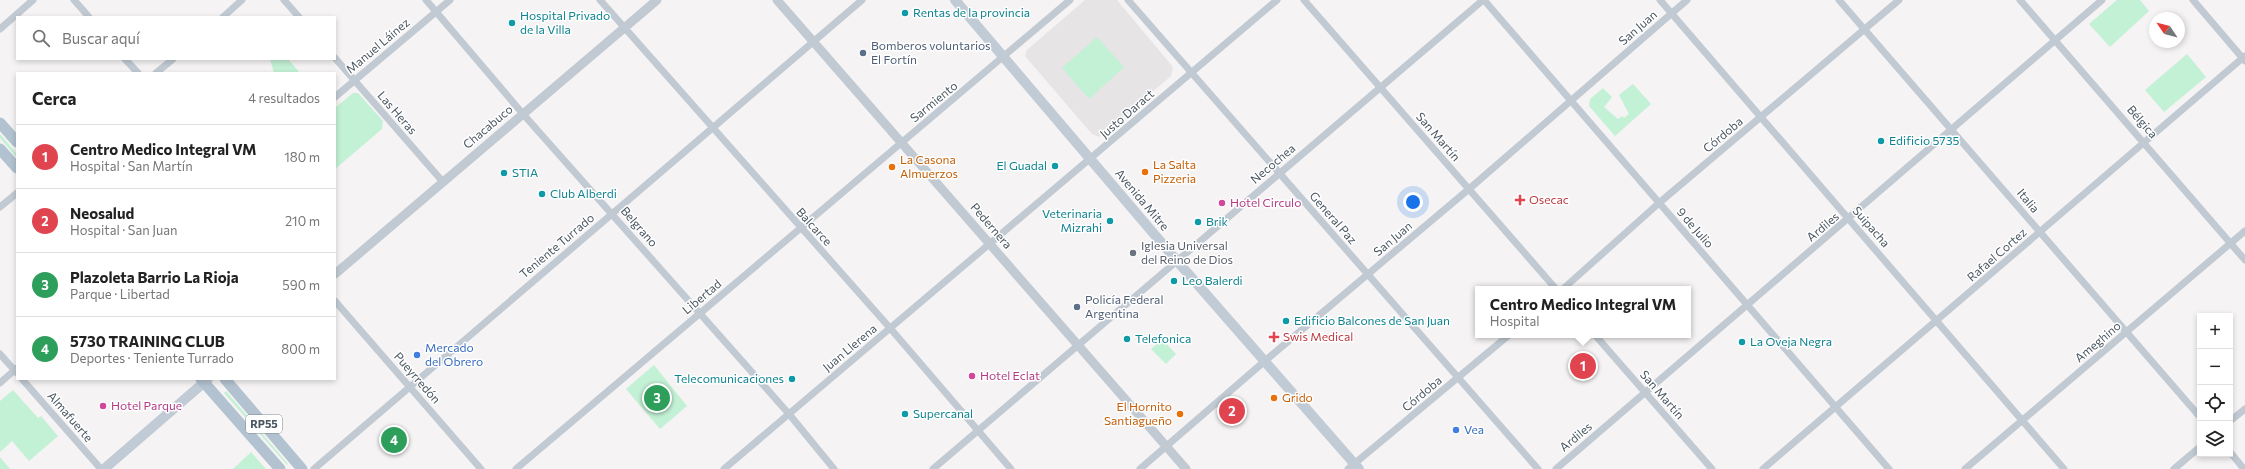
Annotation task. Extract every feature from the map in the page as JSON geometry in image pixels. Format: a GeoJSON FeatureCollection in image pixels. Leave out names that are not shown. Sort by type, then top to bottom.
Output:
{"type":"FeatureCollection","features":[{"type":"Feature","properties":{"kind":"main road","name":"Avenida Mitre"},"geometry":{"type":"LineString","coordinates":[[955,0],[1177,261],[1266,360],[1354,467]]}},
{"type":"Feature","properties":{"kind":"main road"},"geometry":{"type":"LineString","coordinates":[[0,122],[16,141]]}},
{"type":"Feature","properties":{"kind":"main road"},"geometry":{"type":"LineString","coordinates":[[0,149],[16,167]]}},
{"type":"Feature","properties":{"kind":"main road"},"geometry":{"type":"LineString","coordinates":[[104,469],[205,380]]}},
{"type":"Feature","properties":{"kind":"main road","name":"RP55"},"geometry":{"type":"LineString","coordinates":[[205,380],[280,469]]}},
{"type":"Feature","properties":{"kind":"main road","name":"RP55"},"geometry":{"type":"LineString","coordinates":[[226,380],[302,469]]}},
{"type":"Feature","properties":{"kind":"street"},"geometry":{"type":"LineString","coordinates":[[0,29],[33,0]]}},
{"type":"Feature","properties":{"kind":"street"},"geometry":{"type":"LineString","coordinates":[[74,0],[88,16]]}},
{"type":"Feature","properties":{"kind":"street"},"geometry":{"type":"LineString","coordinates":[[224,16],[242,0]]}},
{"type":"Feature","properties":{"kind":"street"},"geometry":{"type":"LineString","coordinates":[[284,0],[298,16]]}},
{"type":"Feature","properties":{"kind":"street","name":"Belgrano"},"geometry":{"type":"LineString","coordinates":[[426,0],[523,114],[789,414],[834,469]]}},
{"type":"Feature","properties":{"kind":"street","name":"Manuel Láinez"},"geometry":{"type":"LineString","coordinates":[[336,96],[450,0]]}},
{"type":"Feature","properties":{"kind":"street","name":"Balcarce"},"geometry":{"type":"LineString","coordinates":[[600,0],[890,328],[1011,469]]}},
{"type":"Feature","properties":{"kind":"street","name":"Chacabuco"},"geometry":{"type":"LineString","coordinates":[[336,273],[657,0]]}},
{"type":"Feature","properties":{"kind":"street","name":"Pedernera"},"geometry":{"type":"LineString","coordinates":[[778,0],[1186,469]]}},
{"type":"Feature","properties":{"kind":"street","name":"Teniente Turrado"},"geometry":{"type":"LineString","coordinates":[[314,469],[409,386],[713,129],[862,0]]}},
{"type":"Feature","properties":{"kind":"street","name":"Sarmiento"},"geometry":{"type":"LineString","coordinates":[[902,142],[1005,58],[1070,0]]}},
{"type":"Feature","properties":{"kind":"street","name":"General Paz"},"geometry":{"type":"LineString","coordinates":[[1128,0],[1538,469]]}},
{"type":"Feature","properties":{"kind":"street","name":"Justo Daract"},"geometry":{"type":"LineString","coordinates":[[990,244],[1277,0]]}},
{"type":"Feature","properties":{"kind":"street","name":"San Martín"},"geometry":{"type":"LineString","coordinates":[[1304,0],[1553,286]]}},
{"type":"Feature","properties":{"kind":"street","name":"Necochea"},"geometry":{"type":"LineString","coordinates":[[933,469],[1483,0]]}},
{"type":"Feature","properties":{"kind":"street","name":"9 de Julio"},"geometry":{"type":"LineString","coordinates":[[1483,0],[1889,469]]}},
{"type":"Feature","properties":{"kind":"street","name":"Suipacha"},"geometry":{"type":"LineString","coordinates":[[1660,0],[2064,469]]}},
{"type":"Feature","properties":{"kind":"street","name":"San Juan"},"geometry":{"type":"LineString","coordinates":[[1140,469],[1266,360],[1469,189],[1687,0]]}},
{"type":"Feature","properties":{"kind":"street","name":"Italia"},"geometry":{"type":"LineString","coordinates":[[1839,0],[2197,413]]}},
{"type":"Feature","properties":{"kind":"street","name":"Córdoba"},"geometry":{"type":"LineString","coordinates":[[1566,286],[1659,203],[1899,0]]}},
{"type":"Feature","properties":{"kind":"street","name":"Bélgica"},"geometry":{"type":"LineString","coordinates":[[2020,0],[2056,39],[2245,260]]}},
{"type":"Feature","properties":{"kind":"street","name":"Ardiles"},"geometry":{"type":"LineString","coordinates":[[1556,469],[1953,130],[2102,0]]}},
{"type":"Feature","properties":{"kind":"street"},"geometry":{"type":"LineString","coordinates":[[2193,0],[2244,59]]}},
{"type":"Feature","properties":{"kind":"street","name":"Las Heras"},"geometry":{"type":"LineString","coordinates":[[336,59],[443,182]]}},
{"type":"Feature","properties":{"kind":"street","name":"Rafael Cortez"},"geometry":{"type":"LineString","coordinates":[[1763,469],[2244,59]]}},
{"type":"Feature","properties":{"kind":"street"},"geometry":{"type":"LineString","coordinates":[[126,60],[137,72]]}},
{"type":"Feature","properties":{"kind":"street"},"geometry":{"type":"LineString","coordinates":[[157,72],[172,60]]}},
{"type":"Feature","properties":{"kind":"street","name":"Libertad"},"geometry":{"type":"LineString","coordinates":[[516,469],[902,142]]}},
{"type":"Feature","properties":{"kind":"street"},"geometry":{"type":"LineString","coordinates":[[0,207],[16,194]]}},
{"type":"Feature","properties":{"kind":"street","name":"Ameghino"},"geometry":{"type":"LineString","coordinates":[[1965,469],[2245,231]]}},
{"type":"Feature","properties":{"kind":"street","name":"Juan Llerena"},"geometry":{"type":"LineString","coordinates":[[724,469],[990,244]]}},
{"type":"Feature","properties":{"kind":"street","name":"Pueyrredón"},"geometry":{"type":"LineString","coordinates":[[336,302],[481,469]]}},
{"type":"Feature","properties":{"kind":"street","name":"Córdoba"},"geometry":{"type":"LineString","coordinates":[[1354,467],[1505,338]]}},
{"type":"Feature","properties":{"kind":"street","name":"San Martín"},"geometry":{"type":"LineString","coordinates":[[1599,338],[1712,469]]}},
{"type":"Feature","properties":{"kind":"street"},"geometry":{"type":"LineString","coordinates":[[0,354],[16,371],[0,383]]}},
{"type":"Feature","properties":{"kind":"street","name":"Almafuerte"},"geometry":{"type":"LineString","coordinates":[[23,380],[101,469]]}},
{"type":"Feature","properties":{"kind":"street"},"geometry":{"type":"LineString","coordinates":[[2233,419],[2245,409]]}},
{"type":"Feature","properties":{"kind":"street"},"geometry":{"type":"LineString","coordinates":[[2174,469],[2197,450]]}},
{"type":"Feature","properties":{"kind":"street"},"geometry":{"type":"LineString","coordinates":[[2233,456],[2244,469]]}},
{"type":"Feature","properties":{"kind":"shaded area"},"geometry":{"type":"Polygon","coordinates":[[[1085,0],[1117,0],[1173,67],[1171,76],[1099,137],[1092,134],[1025,56],[1027,50],[1085,0]]]}},
{"type":"Feature","properties":{"kind":"green space"},"geometry":{"type":"Polygon","coordinates":[[[2117,0],[2140,0],[2149,11],[2110,47],[2089,24],[2117,0]]]}},
{"type":"Feature","properties":{"kind":"green space"},"geometry":{"type":"Polygon","coordinates":[[[1097,37],[1124,67],[1089,99],[1062,68],[1097,37]]]}},
{"type":"Feature","properties":{"kind":"green space"},"geometry":{"type":"Polygon","coordinates":[[[2187,54],[2206,77],[2164,112],[2145,90],[2187,54]]]}},
{"type":"Feature","properties":{"kind":"green space"},"geometry":{"type":"Polygon","coordinates":[[[270,60],[289,60],[299,72],[274,72],[270,60]]]}},
{"type":"Feature","properties":{"kind":"green space"},"geometry":{"type":"Polygon","coordinates":[[[1633,84],[1651,104],[1615,136],[1589,106],[1590,99],[1603,88],[1612,97],[1604,107],[1618,119],[1622,116],[1624,118],[1629,114],[1619,95],[1633,84]]]}},
{"type":"Feature","properties":{"kind":"green space"},"geometry":{"type":"Polygon","coordinates":[[[353,93],[358,93],[383,121],[382,129],[336,168],[336,107],[353,93]]]}},
{"type":"Feature","properties":{"kind":"green space"},"geometry":{"type":"Polygon","coordinates":[[[0,134],[16,153],[16,157],[0,138],[0,134]]]}},
{"type":"Feature","properties":{"kind":"green space"},"geometry":{"type":"Polygon","coordinates":[[[1162,339],[1176,354],[1166,364],[1151,349],[1162,339]]]}},
{"type":"Feature","properties":{"kind":"green space"},"geometry":{"type":"Polygon","coordinates":[[[654,365],[687,406],[660,429],[626,389],[654,365]]]}},
{"type":"Feature","properties":{"kind":"green space"},"geometry":{"type":"Polygon","coordinates":[[[13,390],[38,418],[41,416],[58,436],[29,461],[12,441],[0,452],[0,401],[13,390]]]}},
{"type":"Feature","properties":{"kind":"green space"},"geometry":{"type":"Polygon","coordinates":[[[226,391],[288,464],[287,465],[224,393],[226,391]]]}},
{"type":"Feature","properties":{"kind":"green space"},"geometry":{"type":"Polygon","coordinates":[[[251,452],[266,469],[233,469],[251,452]]]}},
{"type":"Feature","properties":{"kind":"green space"},"geometry":{"type":"Polygon","coordinates":[[[0,457],[10,469],[0,469],[0,457]]]}},
{"type":"Feature","properties":{"kind":"place","name":"Rentas de la provincia"},"geometry":{"type":"Point","coordinates":[905,13]}},
{"type":"Feature","properties":{"kind":"place","name":"Hospital Privado de la Villa"},"geometry":{"type":"Point","coordinates":[512,23]}},
{"type":"Feature","properties":{"kind":"place","name":"Bomberos voluntarios El Fortín"},"geometry":{"type":"Point","coordinates":[863,53]}},
{"type":"Feature","properties":{"kind":"place","name":"Edificio 5735"},"geometry":{"type":"Point","coordinates":[1881,141]}},
{"type":"Feature","properties":{"kind":"place","name":"El Guadal"},"geometry":{"type":"Point","coordinates":[1055,166]}},
{"type":"Feature","properties":{"kind":"place","name":"La Casona Almuerzos"},"geometry":{"type":"Point","coordinates":[892,167]}},
{"type":"Feature","properties":{"kind":"place","name":"La Salta Pizzeria"},"geometry":{"type":"Point","coordinates":[1145,172]}},
{"type":"Feature","properties":{"kind":"place","name":"STIA"},"geometry":{"type":"Point","coordinates":[504,173]}},
{"type":"Feature","properties":{"kind":"place","name":"Club Alberdi"},"geometry":{"type":"Point","coordinates":[542,194]}},
{"type":"Feature","properties":{"kind":"place","name":"Osecac"},"geometry":{"type":"Point","coordinates":[1520,200]}},
{"type":"Feature","properties":{"kind":"place","name":"Hotel Circulo"},"geometry":{"type":"Point","coordinates":[1222,203]}},
{"type":"Feature","properties":{"kind":"place","name":"Veterinaria Mizrahi"},"geometry":{"type":"Point","coordinates":[1110,221]}},
{"type":"Feature","properties":{"kind":"place","name":"Brik"},"geometry":{"type":"Point","coordinates":[1198,222]}},
{"type":"Feature","properties":{"kind":"place","name":"Iglesia Universal del Reino de Dios"},"geometry":{"type":"Point","coordinates":[1133,253]}},
{"type":"Feature","properties":{"kind":"place","name":"Leo Balerdi"},"geometry":{"type":"Point","coordinates":[1174,281]}},
{"type":"Feature","properties":{"kind":"place","name":"Policía Federal Argentina"},"geometry":{"type":"Point","coordinates":[1077,307]}},
{"type":"Feature","properties":{"kind":"place","name":"Edificio Balcones de San Juan"},"geometry":{"type":"Point","coordinates":[1286,321]}},
{"type":"Feature","properties":{"kind":"place","name":"Swis Medical"},"geometry":{"type":"Point","coordinates":[1274,337]}},
{"type":"Feature","properties":{"kind":"place","name":"Telefonica"},"geometry":{"type":"Point","coordinates":[1127,339]}},
{"type":"Feature","properties":{"kind":"place","name":"La Oveja Negra"},"geometry":{"type":"Point","coordinates":[1742,342]}},
{"type":"Feature","properties":{"kind":"place","name":"Mercado del Obrero"},"geometry":{"type":"Point","coordinates":[417,355]}},
{"type":"Feature","properties":{"kind":"place","name":"Centro Medico Integral VM"},"geometry":{"type":"Point","coordinates":[1583,366]}},
{"type":"Feature","properties":{"kind":"place","name":"Hotel Eclat"},"geometry":{"type":"Point","coordinates":[972,376]}},
{"type":"Feature","properties":{"kind":"place","name":"Telecomunicaciones"},"geometry":{"type":"Point","coordinates":[792,379]}},
{"type":"Feature","properties":{"kind":"place","name":"Plazoleta Barrio La Rioja"},"geometry":{"type":"Point","coordinates":[657,398]}},
{"type":"Feature","properties":{"kind":"place","name":"Grido"},"geometry":{"type":"Point","coordinates":[1274,398]}},
{"type":"Feature","properties":{"kind":"place","name":"Hotel Parque"},"geometry":{"type":"Point","coordinates":[103,406]}},
{"type":"Feature","properties":{"kind":"place","name":"Neosalud"},"geometry":{"type":"Point","coordinates":[1232,411]}},
{"type":"Feature","properties":{"kind":"place","name":"Supercanal"},"geometry":{"type":"Point","coordinates":[905,414]}},
{"type":"Feature","properties":{"kind":"place","name":"El Hornito Santiagueño"},"geometry":{"type":"Point","coordinates":[1180,414]}},
{"type":"Feature","properties":{"kind":"place","name":"Vea"},"geometry":{"type":"Point","coordinates":[1456,430]}},
{"type":"Feature","properties":{"kind":"place","name":"5730 TRAINING CLUB"},"geometry":{"type":"Point","coordinates":[394,440]}}]}
